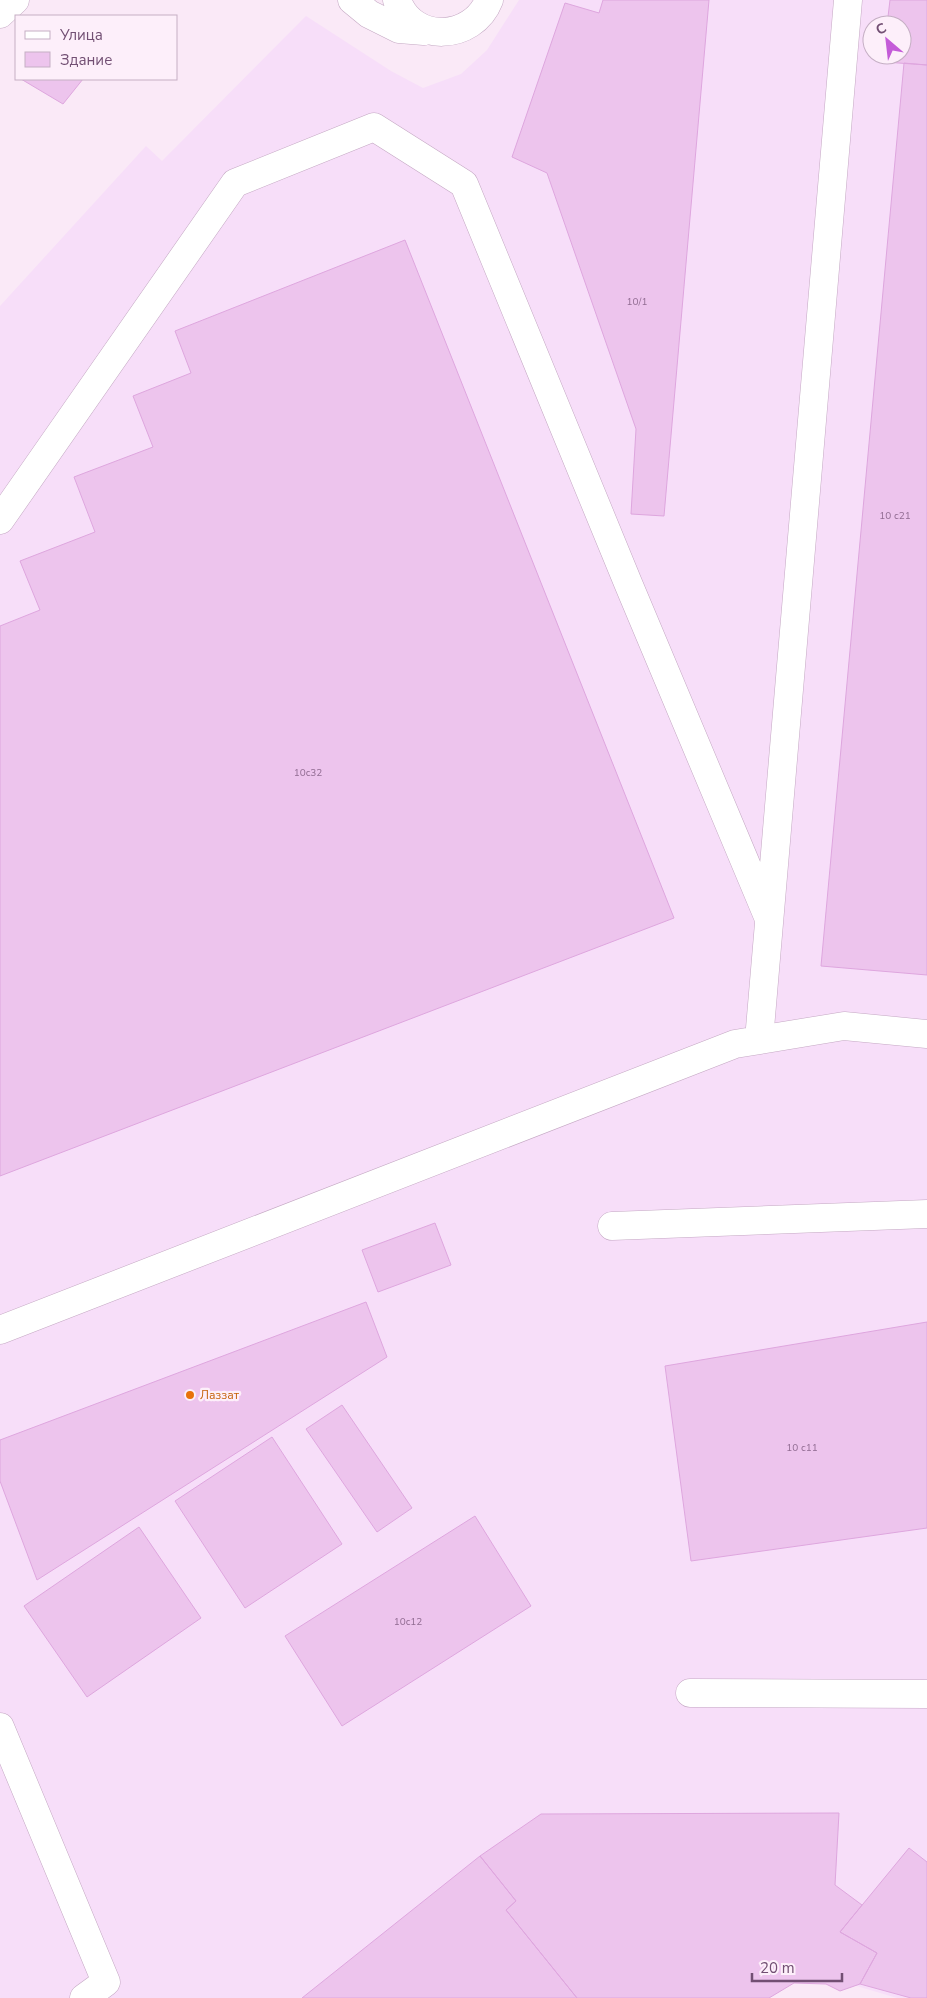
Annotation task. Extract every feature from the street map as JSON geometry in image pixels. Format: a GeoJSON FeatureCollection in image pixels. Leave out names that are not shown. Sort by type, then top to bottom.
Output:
{"type":"FeatureCollection","features":[{"type":"Feature","properties":{"kind":"street"},"geometry":{"type":"LineString","coordinates":[[0,14],[15,0]]}},
{"type":"Feature","properties":{"kind":"street"},"geometry":{"type":"LineString","coordinates":[[352,0],[369,14],[399,29],[434,32],[453,32],[470,24],[478,18],[489,0]]}},
{"type":"Feature","properties":{"kind":"street"},"geometry":{"type":"LineString","coordinates":[[397,0],[409,19],[434,32]]}},
{"type":"Feature","properties":{"kind":"street"},"geometry":{"type":"LineString","coordinates":[[759,1040],[848,0]]}},
{"type":"Feature","properties":{"kind":"street"},"geometry":{"type":"LineString","coordinates":[[0,520],[235,183],[374,127],[464,184],[628,583],[770,919]]}},
{"type":"Feature","properties":{"kind":"street"},"geometry":{"type":"LineString","coordinates":[[0,1330],[735,1044],[844,1026],[927,1034]]}},
{"type":"Feature","properties":{"kind":"street"},"geometry":{"type":"LineString","coordinates":[[612,1226],[927,1214]]}},
{"type":"Feature","properties":{"kind":"street"},"geometry":{"type":"LineString","coordinates":[[690,1693],[927,1694]]}},
{"type":"Feature","properties":{"kind":"street"},"geometry":{"type":"LineString","coordinates":[[0,1727],[106,1982],[84,1998]]}},
{"type":"Feature","properties":{"kind":"shaded area"},"geometry":{"type":"Polygon","coordinates":[[[519,0],[927,0],[927,1998],[897,1998],[840,1981],[814,1963],[766,1998],[0,1998],[0,306],[146,146],[162,161],[306,16],[391,71],[423,88],[461,74],[487,50],[519,0]]]}},
{"type":"Feature","properties":{"kind":"building"},"geometry":{"type":"Polygon","coordinates":[[[603,0],[709,0],[664,516],[631,514],[636,429],[547,173],[512,157],[565,3],[599,13],[603,0]]]}},
{"type":"Feature","properties":{"kind":"building"},"geometry":{"type":"Polygon","coordinates":[[[890,0],[927,0],[927,65],[912,64],[912,15],[888,15],[890,0]]]}},
{"type":"Feature","properties":{"kind":"building"},"geometry":{"type":"Polygon","coordinates":[[[904,65],[927,65],[927,975],[821,966],[904,65]]]}},
{"type":"Feature","properties":{"kind":"building"},"geometry":{"type":"Polygon","coordinates":[[[23,80],[82,80],[63,104],[23,80]]]}},
{"type":"Feature","properties":{"kind":"building"},"geometry":{"type":"Polygon","coordinates":[[[405,240],[674,918],[0,1176],[0,626],[40,610],[20,561],[95,532],[74,477],[153,447],[133,396],[191,373],[175,331],[405,240]]]}},
{"type":"Feature","properties":{"kind":"building"},"geometry":{"type":"Polygon","coordinates":[[[435,1223],[451,1265],[378,1292],[362,1250],[435,1223]]]}},
{"type":"Feature","properties":{"kind":"building"},"geometry":{"type":"Polygon","coordinates":[[[366,1302],[387,1357],[37,1580],[0,1481],[0,1440],[366,1302]]]}},
{"type":"Feature","properties":{"kind":"building"},"geometry":{"type":"Polygon","coordinates":[[[927,1322],[927,1528],[691,1561],[665,1366],[927,1322]]]}},
{"type":"Feature","properties":{"kind":"building"},"geometry":{"type":"Polygon","coordinates":[[[342,1405],[412,1508],[377,1532],[306,1429],[342,1405]]]}},
{"type":"Feature","properties":{"kind":"building"},"geometry":{"type":"Polygon","coordinates":[[[272,1437],[342,1544],[245,1608],[175,1501],[272,1437]]]}},
{"type":"Feature","properties":{"kind":"building"},"geometry":{"type":"Polygon","coordinates":[[[475,1516],[531,1606],[342,1726],[285,1636],[475,1516]]]}},
{"type":"Feature","properties":{"kind":"building"},"geometry":{"type":"Polygon","coordinates":[[[139,1527],[201,1618],[87,1697],[24,1606],[139,1527]]]}},
{"type":"Feature","properties":{"kind":"building"},"geometry":{"type":"Polygon","coordinates":[[[839,1813],[835,1885],[862,1905],[840,1932],[877,1953],[860,1984],[840,1991],[826,1984],[794,1983],[769,1998],[577,1998],[506,1910],[516,1901],[480,1856],[541,1814],[839,1813]]]}},
{"type":"Feature","properties":{"kind":"building"},"geometry":{"type":"Polygon","coordinates":[[[909,1848],[927,1862],[927,1998],[911,1998],[860,1984],[877,1953],[840,1932],[909,1848]]]}},
{"type":"Feature","properties":{"kind":"building"},"geometry":{"type":"Polygon","coordinates":[[[480,1856],[516,1901],[506,1910],[577,1998],[302,1998],[480,1856]]]}},
{"type":"Feature","properties":{"kind":"place","name":"Лаззат"},"geometry":{"type":"Point","coordinates":[190,1395]}}]}
